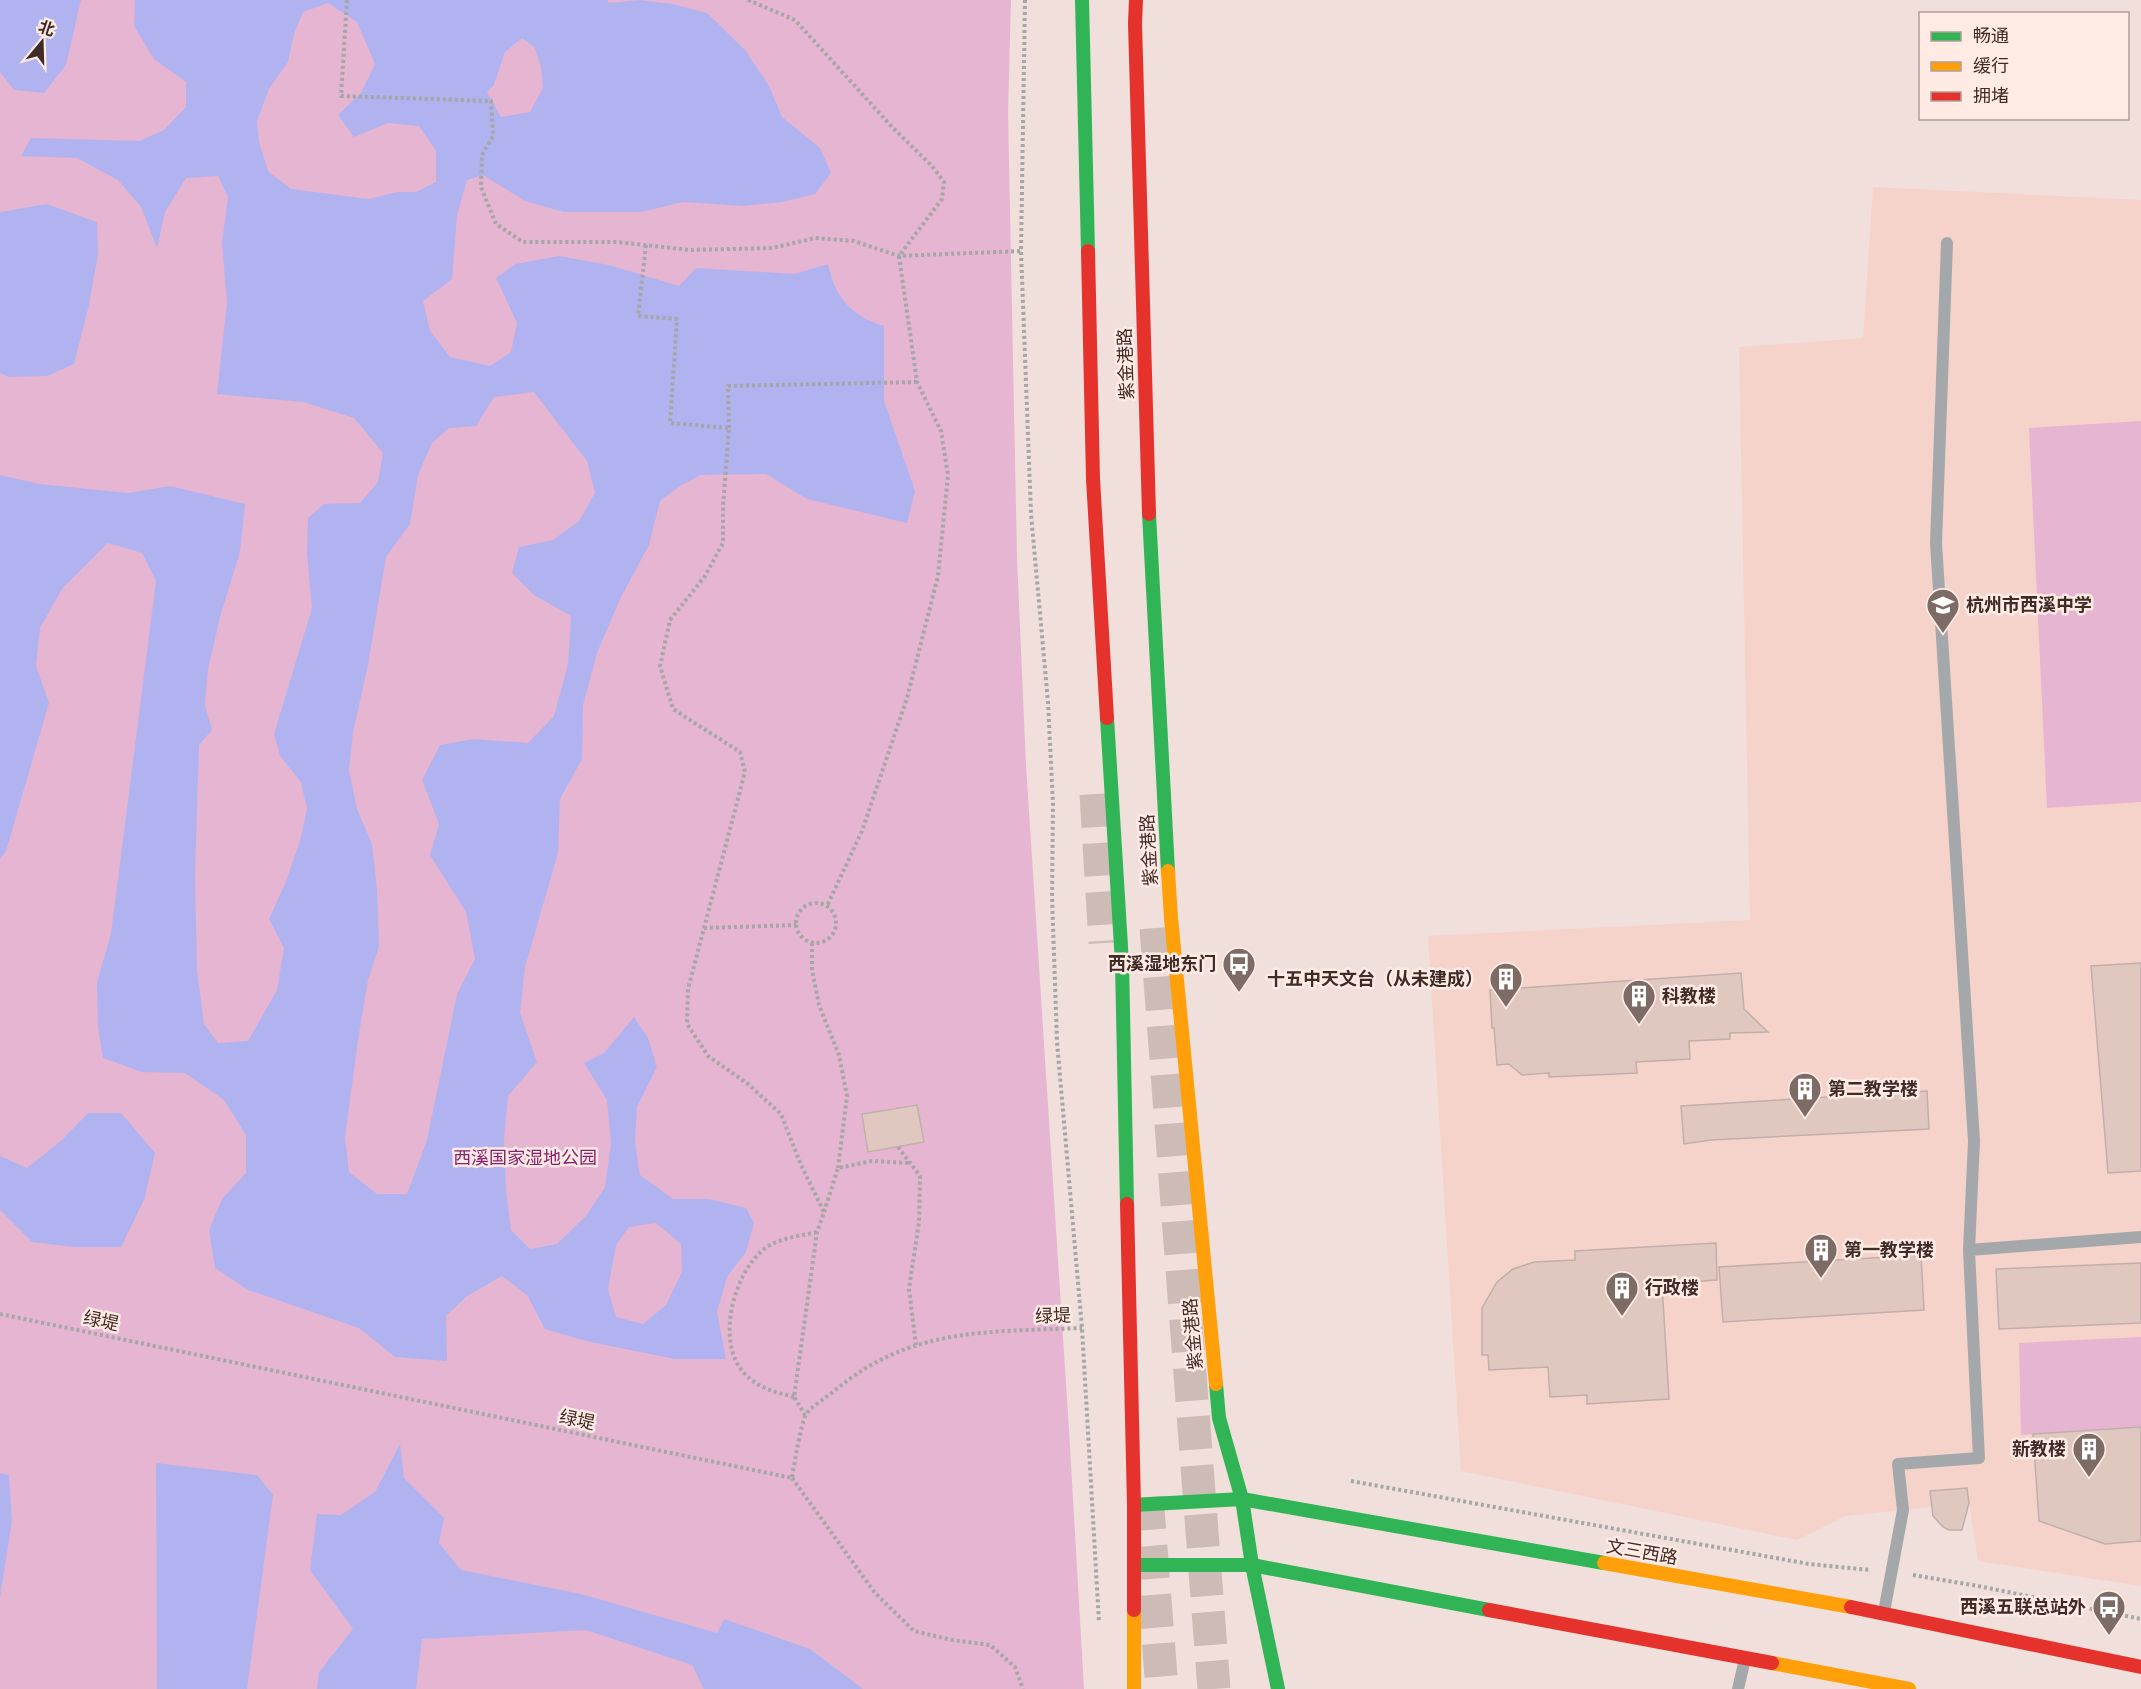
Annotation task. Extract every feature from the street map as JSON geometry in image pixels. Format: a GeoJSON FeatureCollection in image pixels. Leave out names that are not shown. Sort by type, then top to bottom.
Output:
{"type":"FeatureCollection","features":[{"type":"Feature","properties":{"kind":"main road","name":"紫金港路"},"geometry":{"type":"LineString","coordinates":[[1082,0],[1093,478],[1122,963],[1134,1505],[1134,1689]]}},
{"type":"Feature","properties":{"kind":"main road","name":"紫金港路"},"geometry":{"type":"LineString","coordinates":[[1136,0],[1149,543],[1171,918],[1219,1418],[1242,1499],[1252,1565],[1278,1689]]}},
{"type":"Feature","properties":{"kind":"main road","name":"文三西路"},"geometry":{"type":"LineString","coordinates":[[1134,1505],[1242,1499],[1883,1613],[2141,1667]]}},
{"type":"Feature","properties":{"kind":"main road"},"geometry":{"type":"LineString","coordinates":[[1134,1565],[1252,1565],[1910,1689]]}},
{"type":"Feature","properties":{"kind":"lane"},"geometry":{"type":"LineString","coordinates":[[1883,1613],[1903,1510],[1898,1464],[1979,1458],[1969,1250],[1974,1141],[1936,543],[1947,243]]}},
{"type":"Feature","properties":{"kind":"lane"},"geometry":{"type":"LineString","coordinates":[[1969,1250],[2141,1237]]}},
{"type":"Feature","properties":{"kind":"lane"},"geometry":{"type":"LineString","coordinates":[[1738,1689],[1745,1658]]}},
{"type":"Feature","properties":{"kind":"path"},"geometry":{"type":"LineString","coordinates":[[347,0],[341,96],[491,101],[493,136],[483,155],[482,187],[496,224],[523,242],[616,242],[690,250],[772,248],[815,238],[854,241],[899,256],[1021,250]]}},
{"type":"Feature","properties":{"kind":"path"},"geometry":{"type":"LineString","coordinates":[[748,0],[795,20],[892,127],[932,166],[944,182],[942,199],[899,256],[917,382],[941,431],[948,476],[938,576],[907,698],[862,831],[827,906]]}},
{"type":"Feature","properties":{"kind":"path"},"geometry":{"type":"LineString","coordinates":[[1026,0],[1021,250],[1031,514],[1048,702],[1053,805],[1052,896],[1058,1042],[1082,1328],[1100,1630]]}},
{"type":"Feature","properties":{"kind":"path"},"geometry":{"type":"LineString","coordinates":[[645,245],[638,316],[677,319],[670,423],[729,428]]}},
{"type":"Feature","properties":{"kind":"path"},"geometry":{"type":"LineString","coordinates":[[824,1212],[801,1165],[781,1114],[748,1084],[708,1056],[687,1024],[688,989],[745,771],[740,752],[673,709],[660,666],[670,620],[705,576],[723,543],[723,506],[729,428],[728,386],[917,382]]}},
{"type":"Feature","properties":{"kind":"path"},"geometry":{"type":"LineString","coordinates":[[821,903],[827,906],[836,917],[835,930],[826,941],[812,943],[801,936],[796,926],[798,913],[807,904],[821,903]]}},
{"type":"Feature","properties":{"kind":"path"},"geometry":{"type":"LineString","coordinates":[[704,928],[796,926]]}},
{"type":"Feature","properties":{"kind":"path"},"geometry":{"type":"LineString","coordinates":[[812,943],[812,970],[819,1005],[839,1055],[847,1096],[838,1168],[817,1232],[794,1397],[805,1415],[792,1478],[876,1593],[914,1631],[952,1640],[990,1645],[1015,1667],[1023,1689]]}},
{"type":"Feature","properties":{"kind":"path"},"geometry":{"type":"LineString","coordinates":[[898,1147],[920,1176],[919,1222],[909,1289],[916,1345]]}},
{"type":"Feature","properties":{"kind":"path"},"geometry":{"type":"LineString","coordinates":[[838,1168],[872,1161],[909,1163]]}},
{"type":"Feature","properties":{"kind":"path"},"geometry":{"type":"LineString","coordinates":[[794,1397],[761,1388],[743,1373],[732,1344],[730,1312],[736,1290],[744,1275],[765,1249],[787,1238],[817,1232]]}},
{"type":"Feature","properties":{"kind":"path","name":"绿堤"},"geometry":{"type":"LineString","coordinates":[[0,1314],[792,1478]]}},
{"type":"Feature","properties":{"kind":"path","name":"绿堤"},"geometry":{"type":"LineString","coordinates":[[805,1415],[847,1380],[888,1354],[916,1345],[969,1333],[1082,1328]]}},
{"type":"Feature","properties":{"kind":"path"},"geometry":{"type":"LineString","coordinates":[[1351,1481],[1809,1564],[1892,1571],[1978,1586],[2141,1619]]}},
{"type":"Feature","properties":{"kind":"shaded area","name":"杭州市西溪中学"},"geometry":{"type":"Polygon","coordinates":[[[1873,187],[2141,200],[2141,1586],[1978,1561],[1969,1503],[1845,1516],[1797,1540],[1461,1471],[1428,936],[1750,920],[1739,347],[1863,338],[1873,187]]]}},
{"type":"Feature","properties":{"kind":"green space","name":"西溪国家湿地公园"},"geometry":{"type":"Polygon","coordinates":[[[0,0],[1011,0],[1008,112],[1017,558],[1026,765],[1084,1689],[0,1689],[0,0]]]}},
{"type":"Feature","properties":{"kind":"green space"},"geometry":{"type":"Polygon","coordinates":[[[2141,421],[2141,802],[2047,808],[2029,428],[2141,421]]]}},
{"type":"Feature","properties":{"kind":"green space"},"geometry":{"type":"Polygon","coordinates":[[[2141,1337],[2141,1427],[2021,1435],[2019,1343],[2141,1337]]]}},
{"type":"Feature","properties":{"kind":"water"},"geometry":{"type":"Polygon","coordinates":[[[0,0],[81,0],[66,65],[44,93],[14,90],[0,72],[0,0]]]}},
{"type":"Feature","properties":{"kind":"water"},"geometry":{"type":"Polygon","coordinates":[[[135,0],[607,0],[609,3],[639,0],[672,4],[707,13],[745,50],[769,86],[782,117],[820,148],[831,173],[815,194],[782,202],[743,206],[683,202],[641,212],[564,212],[525,201],[483,175],[467,180],[457,215],[452,279],[423,301],[430,331],[450,357],[490,366],[511,352],[517,323],[496,278],[516,264],[559,256],[609,265],[679,286],[696,268],[794,274],[828,264],[835,286],[846,304],[863,317],[884,326],[884,401],[915,491],[907,523],[807,499],[766,474],[701,475],[680,486],[660,501],[649,545],[621,597],[597,653],[583,705],[582,759],[560,799],[558,853],[525,967],[520,1013],[537,1062],[508,1096],[504,1139],[506,1190],[511,1230],[530,1249],[557,1244],[586,1216],[605,1187],[611,1144],[607,1100],[584,1063],[604,1053],[634,1017],[648,1038],[657,1067],[637,1107],[635,1142],[640,1175],[673,1199],[709,1199],[746,1208],[754,1223],[746,1252],[727,1277],[717,1312],[726,1359],[675,1359],[586,1341],[545,1329],[527,1295],[502,1276],[467,1296],[446,1316],[447,1361],[395,1357],[359,1328],[248,1290],[215,1268],[209,1230],[222,1199],[246,1173],[246,1135],[224,1100],[185,1073],[142,1072],[103,1058],[98,1027],[97,982],[111,934],[156,581],[142,553],[108,543],[62,589],[40,628],[36,666],[49,703],[6,851],[0,859],[0,475],[40,484],[128,493],[170,486],[245,504],[240,552],[221,613],[208,669],[205,705],[212,730],[199,745],[195,875],[197,970],[204,1024],[218,1043],[248,1041],[277,990],[284,948],[269,919],[285,884],[300,841],[307,809],[301,782],[280,756],[274,734],[312,608],[307,554],[308,518],[324,504],[360,503],[378,482],[383,453],[354,418],[303,402],[217,394],[227,303],[222,243],[228,197],[218,176],[186,178],[165,212],[157,248],[141,207],[118,180],[77,158],[21,156],[31,138],[139,141],[164,130],[186,107],[186,82],[154,59],[134,26],[135,0]],[[328,3],[303,12],[294,34],[288,62],[269,89],[257,121],[259,142],[268,171],[291,189],[369,199],[397,192],[416,192],[436,182],[436,151],[419,126],[388,123],[354,137],[338,115],[361,93],[375,64],[357,22],[328,3]],[[522,38],[505,52],[494,85],[487,92],[501,117],[530,112],[543,88],[541,67],[535,48],[522,38]],[[534,392],[494,397],[476,426],[449,428],[432,443],[418,475],[410,524],[386,557],[368,665],[353,732],[349,770],[357,809],[372,844],[377,890],[379,946],[368,980],[345,1137],[349,1172],[377,1194],[407,1194],[427,1140],[457,994],[475,959],[466,912],[430,855],[439,824],[422,780],[440,745],[474,739],[528,743],[554,716],[568,664],[571,616],[534,595],[512,573],[519,547],[553,540],[579,521],[595,493],[587,461],[534,392]],[[656,1223],[629,1227],[616,1245],[608,1289],[616,1317],[643,1324],[666,1305],[682,1272],[681,1244],[656,1223]]]}},
{"type":"Feature","properties":{"kind":"water"},"geometry":{"type":"Polygon","coordinates":[[[46,204],[97,222],[98,255],[88,309],[74,364],[47,376],[9,377],[0,373],[0,214],[46,204]]]}},
{"type":"Feature","properties":{"kind":"water"},"geometry":{"type":"Polygon","coordinates":[[[88,1113],[121,1113],[155,1153],[144,1200],[121,1247],[74,1247],[32,1242],[0,1210],[0,1156],[27,1168],[62,1140],[88,1113]]]}},
{"type":"Feature","properties":{"kind":"water"},"geometry":{"type":"Polygon","coordinates":[[[400,1444],[404,1478],[444,1518],[439,1543],[461,1570],[581,1594],[717,1633],[724,1619],[810,1649],[863,1689],[704,1689],[692,1665],[586,1630],[422,1639],[416,1689],[317,1689],[319,1672],[353,1629],[310,1570],[317,1514],[341,1515],[375,1492],[400,1444]]]}},
{"type":"Feature","properties":{"kind":"water"},"geometry":{"type":"Polygon","coordinates":[[[156,1463],[257,1475],[273,1495],[247,1689],[157,1689],[156,1463]]]}},
{"type":"Feature","properties":{"kind":"water"},"geometry":{"type":"Polygon","coordinates":[[[0,1473],[9,1475],[12,1521],[0,1597],[0,1473]]]}},
{"type":"Feature","properties":{"kind":"building"},"geometry":{"type":"Polygon","coordinates":[[[2141,963],[2141,1171],[2108,1173],[2091,966],[2141,963]]]}},
{"type":"Feature","properties":{"kind":"building","name":"科教楼"},"geometry":{"type":"Polygon","coordinates":[[[1741,973],[1744,1009],[1768,1032],[1730,1033],[1730,1039],[1689,1041],[1690,1059],[1636,1062],[1637,1073],[1549,1077],[1549,1073],[1522,1075],[1509,1064],[1497,1065],[1490,990],[1741,973]]]}},
{"type":"Feature","properties":{"kind":"building","name":"第二教学楼"},"geometry":{"type":"Polygon","coordinates":[[[1927,1091],[1929,1129],[1711,1140],[1684,1144],[1681,1106],[1927,1091]]]}},
{"type":"Feature","properties":{"kind":"building"},"geometry":{"type":"Polygon","coordinates":[[[917,1105],[924,1142],[868,1152],[862,1114],[917,1105]]]}},
{"type":"Feature","properties":{"kind":"building","name":"行政楼"},"geometry":{"type":"Polygon","coordinates":[[[1716,1243],[1717,1280],[1662,1284],[1669,1399],[1587,1404],[1587,1395],[1550,1397],[1548,1367],[1489,1370],[1488,1355],[1482,1355],[1482,1308],[1497,1282],[1513,1269],[1534,1262],[1575,1260],[1575,1251],[1716,1243]]]}},
{"type":"Feature","properties":{"kind":"building","name":"第一教学楼"},"geometry":{"type":"Polygon","coordinates":[[[1921,1255],[1924,1310],[1723,1322],[1719,1267],[1921,1255]]]}},
{"type":"Feature","properties":{"kind":"building"},"geometry":{"type":"Polygon","coordinates":[[[2141,1263],[2141,1323],[1999,1329],[1996,1269],[2141,1263]]]}},
{"type":"Feature","properties":{"kind":"building","name":"新教楼"},"geometry":{"type":"Polygon","coordinates":[[[2141,1427],[2141,1541],[2105,1544],[2039,1521],[2033,1434],[2141,1427]]]}},
{"type":"Feature","properties":{"kind":"building"},"geometry":{"type":"Polygon","coordinates":[[[1967,1488],[1969,1503],[1962,1530],[1949,1530],[1943,1527],[1933,1516],[1930,1491],[1967,1488]]]}},
{"type":"Feature","properties":{"kind":"tunnel"},"geometry":{"type":"LineString","coordinates":[[1096,794],[1105,943]]}},
{"type":"Feature","properties":{"kind":"tunnel"},"geometry":{"type":"LineString","coordinates":[[1156,928],[1214,1689]]}},
{"type":"Feature","properties":{"kind":"tunnel"},"geometry":{"type":"LineString","coordinates":[[1147,1497],[1162,1689]]}},
{"type":"Feature","properties":{"kind":"traffic: fast"},"geometry":{"type":"LineString","coordinates":[[1082,0],[1088,251]]}},
{"type":"Feature","properties":{"kind":"traffic: fast"},"geometry":{"type":"LineString","coordinates":[[1149,514],[1168,871]]}},
{"type":"Feature","properties":{"kind":"traffic: fast"},"geometry":{"type":"LineString","coordinates":[[1107,718],[1122,963],[1127,1204]]}},
{"type":"Feature","properties":{"kind":"traffic: fast"},"geometry":{"type":"LineString","coordinates":[[1216,1384],[1219,1418],[1242,1499],[1252,1565],[1278,1689]]}},
{"type":"Feature","properties":{"kind":"traffic: fast"},"geometry":{"type":"LineString","coordinates":[[1134,1505],[1242,1499],[1604,1563]]}},
{"type":"Feature","properties":{"kind":"traffic: fast"},"geometry":{"type":"LineString","coordinates":[[1134,1565],[1252,1565],[1489,1610]]}},
{"type":"Feature","properties":{"kind":"traffic: slow"},"geometry":{"type":"LineString","coordinates":[[1168,871],[1216,1384]]}},
{"type":"Feature","properties":{"kind":"traffic: slow"},"geometry":{"type":"LineString","coordinates":[[1604,1563],[1851,1607]]}},
{"type":"Feature","properties":{"kind":"traffic: slow"},"geometry":{"type":"LineString","coordinates":[[1134,1610],[1134,1689]]}},
{"type":"Feature","properties":{"kind":"traffic: slow"},"geometry":{"type":"LineString","coordinates":[[1772,1663],[1909,1689]]}},
{"type":"Feature","properties":{"kind":"traffic: jam"},"geometry":{"type":"LineString","coordinates":[[1136,0],[1149,514]]}},
{"type":"Feature","properties":{"kind":"traffic: jam"},"geometry":{"type":"LineString","coordinates":[[1088,251],[1093,479],[1107,718]]}},
{"type":"Feature","properties":{"kind":"traffic: jam"},"geometry":{"type":"LineString","coordinates":[[1127,1204],[1134,1505],[1134,1610]]}},
{"type":"Feature","properties":{"kind":"traffic: jam"},"geometry":{"type":"LineString","coordinates":[[1851,1607],[2141,1667]]}},
{"type":"Feature","properties":{"kind":"traffic: jam"},"geometry":{"type":"LineString","coordinates":[[1489,1610],[1772,1663]]}},
{"type":"Feature","properties":{"kind":"place","name":"杭州市西溪中学"},"geometry":{"type":"Point","coordinates":[1943,634]}},
{"type":"Feature","properties":{"kind":"place","name":"西溪湿地东门"},"geometry":{"type":"Point","coordinates":[1239,993]}},
{"type":"Feature","properties":{"kind":"place","name":"十五中天文台（从未建成）"},"geometry":{"type":"Point","coordinates":[1506,1008]}},
{"type":"Feature","properties":{"kind":"place","name":"科教楼"},"geometry":{"type":"Point","coordinates":[1639,1025]}},
{"type":"Feature","properties":{"kind":"place","name":"第二教学楼"},"geometry":{"type":"Point","coordinates":[1805,1118]}},
{"type":"Feature","properties":{"kind":"place","name":"第一教学楼"},"geometry":{"type":"Point","coordinates":[1821,1279]}},
{"type":"Feature","properties":{"kind":"place","name":"行政楼"},"geometry":{"type":"Point","coordinates":[1622,1317]}},
{"type":"Feature","properties":{"kind":"place","name":"新教楼"},"geometry":{"type":"Point","coordinates":[2089,1478]}},
{"type":"Feature","properties":{"kind":"place","name":"西溪五联总站外"},"geometry":{"type":"Point","coordinates":[2109,1636]}}]}
